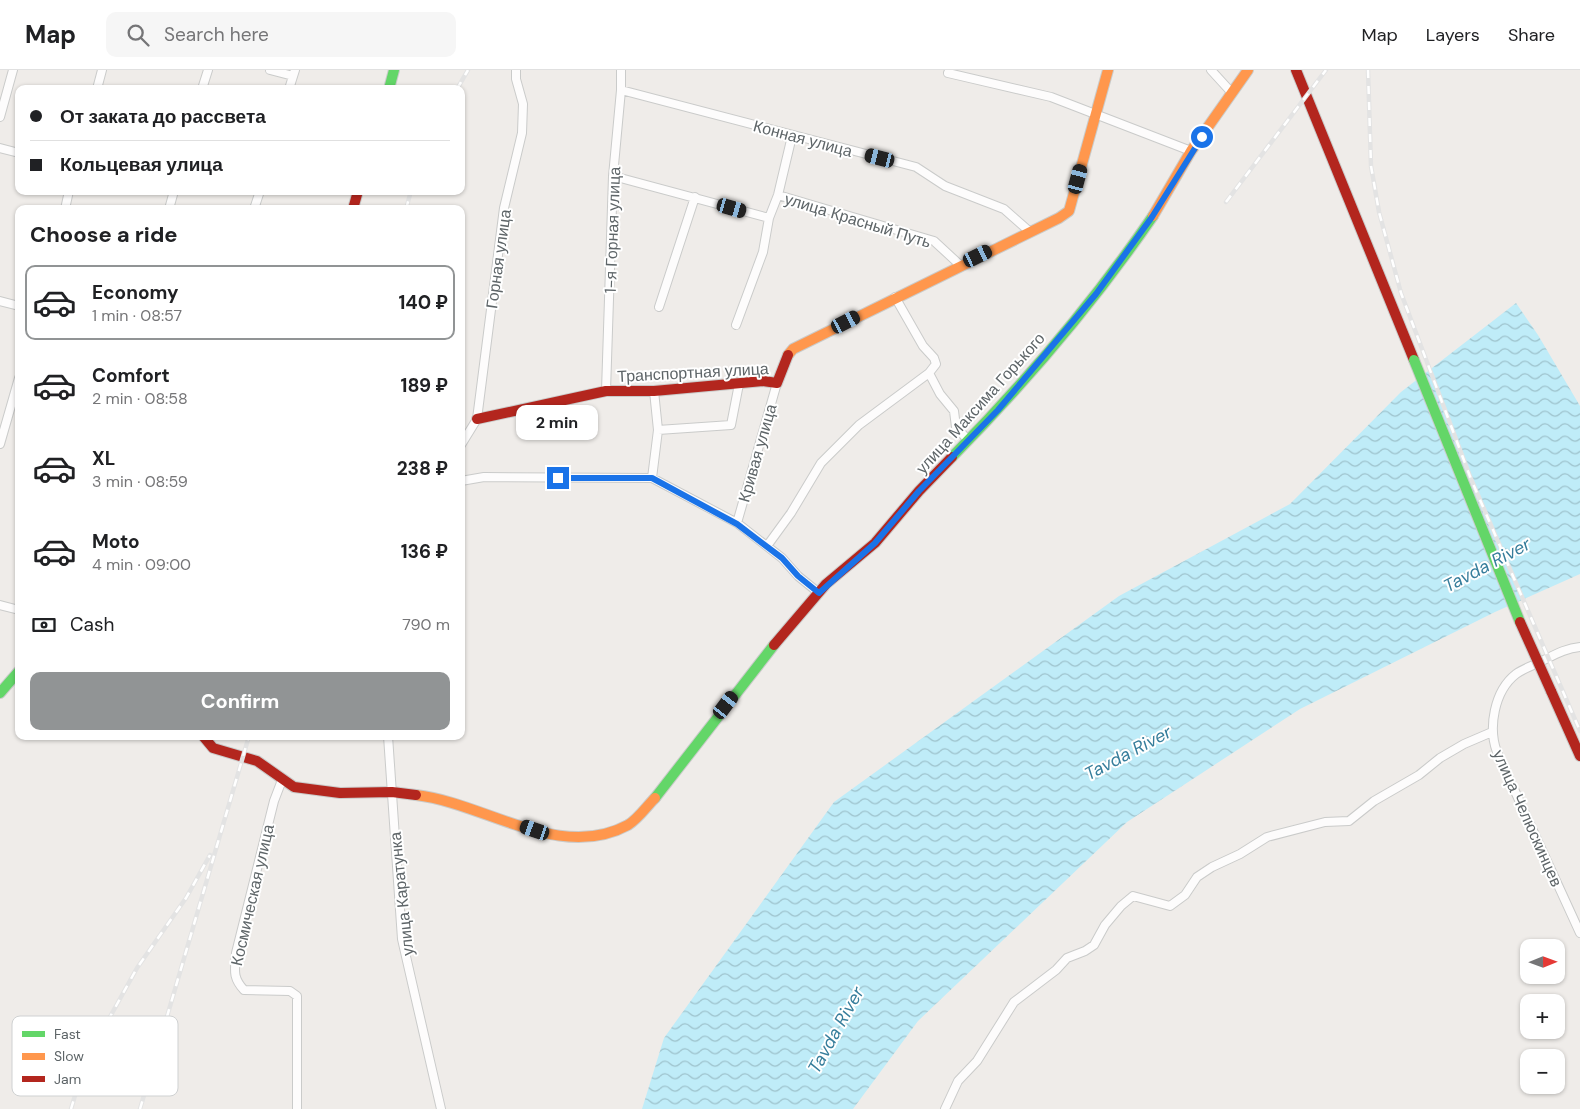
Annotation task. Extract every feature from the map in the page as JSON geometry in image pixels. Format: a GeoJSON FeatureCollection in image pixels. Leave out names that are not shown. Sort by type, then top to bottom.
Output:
{"type":"FeatureCollection","features":[{"type":"Feature","properties":{"kind":"street"},"geometry":{"type":"LineString","coordinates":[[0,117],[13,70]]}},
{"type":"Feature","properties":{"kind":"street"},"geometry":{"type":"LineString","coordinates":[[98,85],[102,70]]}},
{"type":"Feature","properties":{"kind":"street"},"geometry":{"type":"LineString","coordinates":[[203,85],[208,70]]}},
{"type":"Feature","properties":{"kind":"street"},"geometry":{"type":"LineString","coordinates":[[270,70],[294,73],[290,85]]}},
{"type":"Feature","properties":{"kind":"street"},"geometry":{"type":"LineString","coordinates":[[389,85],[394,70]]}},
{"type":"Feature","properties":{"kind":"street","name":"Горная улица"},"geometry":{"type":"LineString","coordinates":[[465,438],[477,419],[504,208],[522,133],[523,104],[516,79],[516,70]]}},
{"type":"Feature","properties":{"kind":"street","name":"1-я Горная улица"},"geometry":{"type":"LineString","coordinates":[[606,391],[613,176],[621,90],[621,70]]}},
{"type":"Feature","properties":{"kind":"street"},"geometry":{"type":"LineString","coordinates":[[1096,114],[1108,70]]}},
{"type":"Feature","properties":{"kind":"street"},"geometry":{"type":"LineString","coordinates":[[1211,70],[1232,93]]}},
{"type":"Feature","properties":{"kind":"street","name":"улица Максима Горького"},"geometry":{"type":"LineString","coordinates":[[206,740],[213,748],[257,761],[294,787],[308,790],[340,793],[392,792],[434,797],[535,830],[564,836],[596,837],[613,832],[629,824],[656,797],[768,651],[819,593],[875,543],[919,491],[998,410],[1096,294],[1152,217],[1191,151],[1248,70]]}},
{"type":"Feature","properties":{"kind":"street"},"geometry":{"type":"LineString","coordinates":[[1296,70],[1506,590],[1580,756]]}},
{"type":"Feature","properties":{"kind":"street"},"geometry":{"type":"LineString","coordinates":[[948,73],[1050,97],[1191,151]]}},
{"type":"Feature","properties":{"kind":"street","name":"Конная улица"},"geometry":{"type":"LineString","coordinates":[[621,90],[916,167],[945,186],[1004,208],[1029,231]]}},
{"type":"Feature","properties":{"kind":"street","name":"Транспортная улица"},"geometry":{"type":"LineString","coordinates":[[477,419],[606,391],[654,391],[763,381],[777,383],[785,359],[793,349],[1069,211],[1096,114]]}},
{"type":"Feature","properties":{"kind":"street"},"geometry":{"type":"LineString","coordinates":[[736,325],[763,252],[769,218],[778,195],[792,136]]}},
{"type":"Feature","properties":{"kind":"street"},"geometry":{"type":"LineString","coordinates":[[0,148],[15,153]]}},
{"type":"Feature","properties":{"kind":"street","name":"улица Красный Путь"},"geometry":{"type":"LineString","coordinates":[[613,176],[695,196],[769,218]]}},
{"type":"Feature","properties":{"kind":"street","name":"улица Красный Путь"},"geometry":{"type":"LineString","coordinates":[[778,195],[934,241],[960,265]]}},
{"type":"Feature","properties":{"kind":"street"},"geometry":{"type":"LineString","coordinates":[[659,307],[695,196]]}},
{"type":"Feature","properties":{"kind":"street"},"geometry":{"type":"LineString","coordinates":[[766,546],[791,513],[821,463],[859,425],[930,373],[936,364],[934,358],[923,346],[895,297]]}},
{"type":"Feature","properties":{"kind":"street"},"geometry":{"type":"LineString","coordinates":[[0,301],[15,305]]}},
{"type":"Feature","properties":{"kind":"street"},"geometry":{"type":"LineString","coordinates":[[930,373],[940,394],[954,411],[956,427],[968,440]]}},
{"type":"Feature","properties":{"kind":"street","name":"Кривая улица"},"geometry":{"type":"LineString","coordinates":[[737,524],[777,383]]}},
{"type":"Feature","properties":{"kind":"street"},"geometry":{"type":"LineString","coordinates":[[658,430],[731,425],[740,384]]}},
{"type":"Feature","properties":{"kind":"street"},"geometry":{"type":"LineString","coordinates":[[652,478],[658,430],[654,391]]}},
{"type":"Feature","properties":{"kind":"street"},"geometry":{"type":"LineString","coordinates":[[0,444],[15,392]]}},
{"type":"Feature","properties":{"kind":"street"},"geometry":{"type":"LineString","coordinates":[[465,479],[484,477],[652,478],[737,524],[766,546],[819,593]]}},
{"type":"Feature","properties":{"kind":"street"},"geometry":{"type":"LineString","coordinates":[[0,605],[15,609]]}},
{"type":"Feature","properties":{"kind":"street","name":"улица Челюскинцев"},"geometry":{"type":"LineString","coordinates":[[1580,647],[1569,648],[1516,674],[1506,685],[1499,700],[1492,732],[1497,752],[1580,933]]}},
{"type":"Feature","properties":{"kind":"street"},"geometry":{"type":"LineString","coordinates":[[0,693],[15,676]]}},
{"type":"Feature","properties":{"kind":"street"},"geometry":{"type":"LineString","coordinates":[[946,1109],[958,1081],[977,1061],[1014,1002],[1056,970],[1066,958],[1085,951],[1094,945],[1104,925],[1133,896],[1170,906],[1185,895],[1197,878],[1205,872],[1240,854],[1267,837],[1325,822],[1349,821],[1374,801],[1412,779],[1440,758],[1464,744],[1492,732]]}},
{"type":"Feature","properties":{"kind":"street","name":"улица Каратунка"},"geometry":{"type":"LineString","coordinates":[[388,740],[402,940],[441,1109]]}},
{"type":"Feature","properties":{"kind":"street","name":"Космическая улица"},"geometry":{"type":"LineString","coordinates":[[282,780],[274,801],[236,953],[235,979],[244,990],[290,991],[297,996],[297,1109]]}},
{"type":"Feature","properties":{"kind":"water","name":"Tavda River"},"geometry":{"type":"Polygon","coordinates":[[[1516,303],[1538,335],[1580,406],[1580,574],[1495,612],[1300,709],[1127,822],[918,1021],[853,1109],[642,1109],[664,1038],[834,802],[1119,596],[1290,504],[1401,392],[1516,303]]]}},
{"type":"Feature","properties":{"kind":"railway"},"geometry":{"type":"LineString","coordinates":[[459,85],[468,70]]}},
{"type":"Feature","properties":{"kind":"railway"},"geometry":{"type":"LineString","coordinates":[[1226,202],[1326,70]]}},
{"type":"Feature","properties":{"kind":"railway"},"geometry":{"type":"LineString","coordinates":[[1368,70],[1371,166],[1379,212],[1401,293],[1471,479],[1580,731]]}},
{"type":"Feature","properties":{"kind":"railway"},"geometry":{"type":"LineString","coordinates":[[407,205],[410,195]]}},
{"type":"Feature","properties":{"kind":"railway"},"geometry":{"type":"LineString","coordinates":[[167,1016],[248,740]]}},
{"type":"Feature","properties":{"kind":"railway"},"geometry":{"type":"LineString","coordinates":[[110,1016],[137,968],[186,898],[210,855]]}},
{"type":"Feature","properties":{"kind":"railway"},"geometry":{"type":"LineString","coordinates":[[71,1109],[75,1096]]}},
{"type":"Feature","properties":{"kind":"railway"},"geometry":{"type":"LineString","coordinates":[[140,1109],[144,1096]]}},
{"type":"Feature","properties":{"kind":"traffic: fast"},"geometry":{"type":"LineString","coordinates":[[390,85],[394,70]]}},
{"type":"Feature","properties":{"kind":"traffic: fast"},"geometry":{"type":"LineString","coordinates":[[952,457],[1058,341],[1107,280],[1153,216]]}},
{"type":"Feature","properties":{"kind":"traffic: fast"},"geometry":{"type":"LineString","coordinates":[[1414,360],[1520,622]]}},
{"type":"Feature","properties":{"kind":"traffic: fast"},"geometry":{"type":"LineString","coordinates":[[655,798],[774,645]]}},
{"type":"Feature","properties":{"kind":"traffic: fast"},"geometry":{"type":"LineString","coordinates":[[0,693],[15,676]]}},
{"type":"Feature","properties":{"kind":"traffic: slow"},"geometry":{"type":"LineString","coordinates":[[788,355],[793,349],[1059,218],[1069,211],[1108,70]]}},
{"type":"Feature","properties":{"kind":"traffic: slow"},"geometry":{"type":"LineString","coordinates":[[1153,216],[1191,151],[1248,70]]}},
{"type":"Feature","properties":{"kind":"traffic: slow"},"geometry":{"type":"LineString","coordinates":[[416,795],[469,808],[522,827],[549,834],[576,837],[602,835],[628,825],[655,798]]}},
{"type":"Feature","properties":{"kind":"traffic: jam"},"geometry":{"type":"LineString","coordinates":[[1296,70],[1414,360]]}},
{"type":"Feature","properties":{"kind":"traffic: jam"},"geometry":{"type":"LineString","coordinates":[[354,205],[357,195]]}},
{"type":"Feature","properties":{"kind":"traffic: jam"},"geometry":{"type":"LineString","coordinates":[[477,419],[606,391],[654,391],[763,381],[777,383],[788,355]]}},
{"type":"Feature","properties":{"kind":"traffic: jam"},"geometry":{"type":"LineString","coordinates":[[774,645],[826,584],[875,543],[919,491],[952,457]]}},
{"type":"Feature","properties":{"kind":"traffic: jam"},"geometry":{"type":"LineString","coordinates":[[1520,622],[1551,691]]}},
{"type":"Feature","properties":{"kind":"traffic: jam"},"geometry":{"type":"LineString","coordinates":[[1551,691],[1580,756]]}},
{"type":"Feature","properties":{"kind":"traffic: jam"},"geometry":{"type":"LineString","coordinates":[[206,740],[213,748],[257,761],[294,787],[340,793],[392,792],[416,795]]}},
{"type":"Feature","properties":{"kind":"route"},"geometry":{"type":"LineString","coordinates":[[558,478],[652,478],[737,524],[782,558],[798,576],[819,593],[826,584],[875,543],[919,491],[998,410],[1096,294],[1152,217],[1191,151],[1202,137]]}}]}
